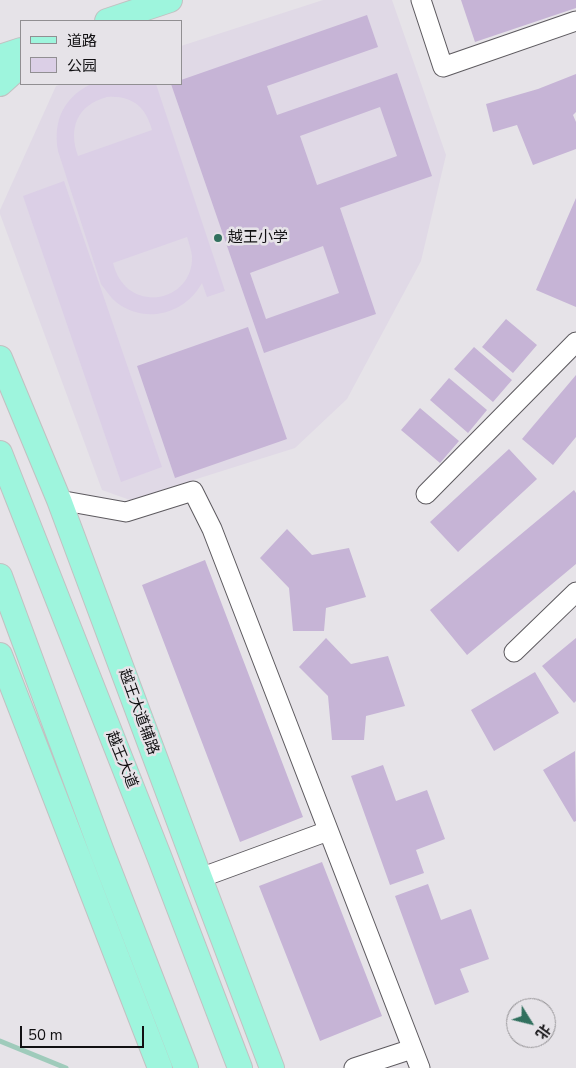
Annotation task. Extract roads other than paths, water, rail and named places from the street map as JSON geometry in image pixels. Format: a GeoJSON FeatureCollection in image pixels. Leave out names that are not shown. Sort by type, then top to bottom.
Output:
{"type":"FeatureCollection","features":[{"type":"Feature","properties":{"kind":"main road"},"geometry":{"type":"LineString","coordinates":[[110,20],[170,0]]}},
{"type":"Feature","properties":{"kind":"main road"},"geometry":{"type":"LineString","coordinates":[[0,57],[20,50]]}},
{"type":"Feature","properties":{"kind":"main road"},"geometry":{"type":"LineString","coordinates":[[0,84],[20,66]]}},
{"type":"Feature","properties":{"kind":"main road","name":"越王大道辅路"},"geometry":{"type":"LineString","coordinates":[[0,358],[59,500],[272,1068]]}},
{"type":"Feature","properties":{"kind":"main road","name":"越王大道"},"geometry":{"type":"LineString","coordinates":[[0,453],[159,856],[240,1068]]}},
{"type":"Feature","properties":{"kind":"main road"},"geometry":{"type":"LineString","coordinates":[[0,576],[101,849],[186,1068]]}},
{"type":"Feature","properties":{"kind":"main road"},"geometry":{"type":"LineString","coordinates":[[0,655],[160,1068]]}},
{"type":"Feature","properties":{"kind":"main road"},"geometry":{"type":"LineString","coordinates":[[119,661],[159,856]]}},
{"type":"Feature","properties":{"kind":"main road"},"geometry":{"type":"LineString","coordinates":[[30,734],[101,849]]}},
{"type":"Feature","properties":{"kind":"main road"},"geometry":{"type":"LineString","coordinates":[[167,1020],[177,1068]]}},
{"type":"Feature","properties":{"kind":"street"},"geometry":{"type":"LineString","coordinates":[[421,0],[443,67],[576,21]]}},
{"type":"Feature","properties":{"kind":"street"},"geometry":{"type":"LineString","coordinates":[[426,494],[576,342]]}},
{"type":"Feature","properties":{"kind":"street"},"geometry":{"type":"LineString","coordinates":[[59,500],[126,512],[193,491],[212,529],[420,1068]]}},
{"type":"Feature","properties":{"kind":"street"},"geometry":{"type":"LineString","coordinates":[[514,652],[576,592]]}},
{"type":"Feature","properties":{"kind":"street"},"geometry":{"type":"LineString","coordinates":[[200,878],[328,831]]}},
{"type":"Feature","properties":{"kind":"street"},"geometry":{"type":"LineString","coordinates":[[354,1068],[412,1049]]}},
{"type":"Feature","properties":{"kind":"waterway"},"geometry":{"type":"LineString","coordinates":[[0,1041],[66,1068]]}},
{"type":"Feature","properties":{"kind":"place","name":"越王小学"},"geometry":{"type":"Point","coordinates":[218,238]}}]}
